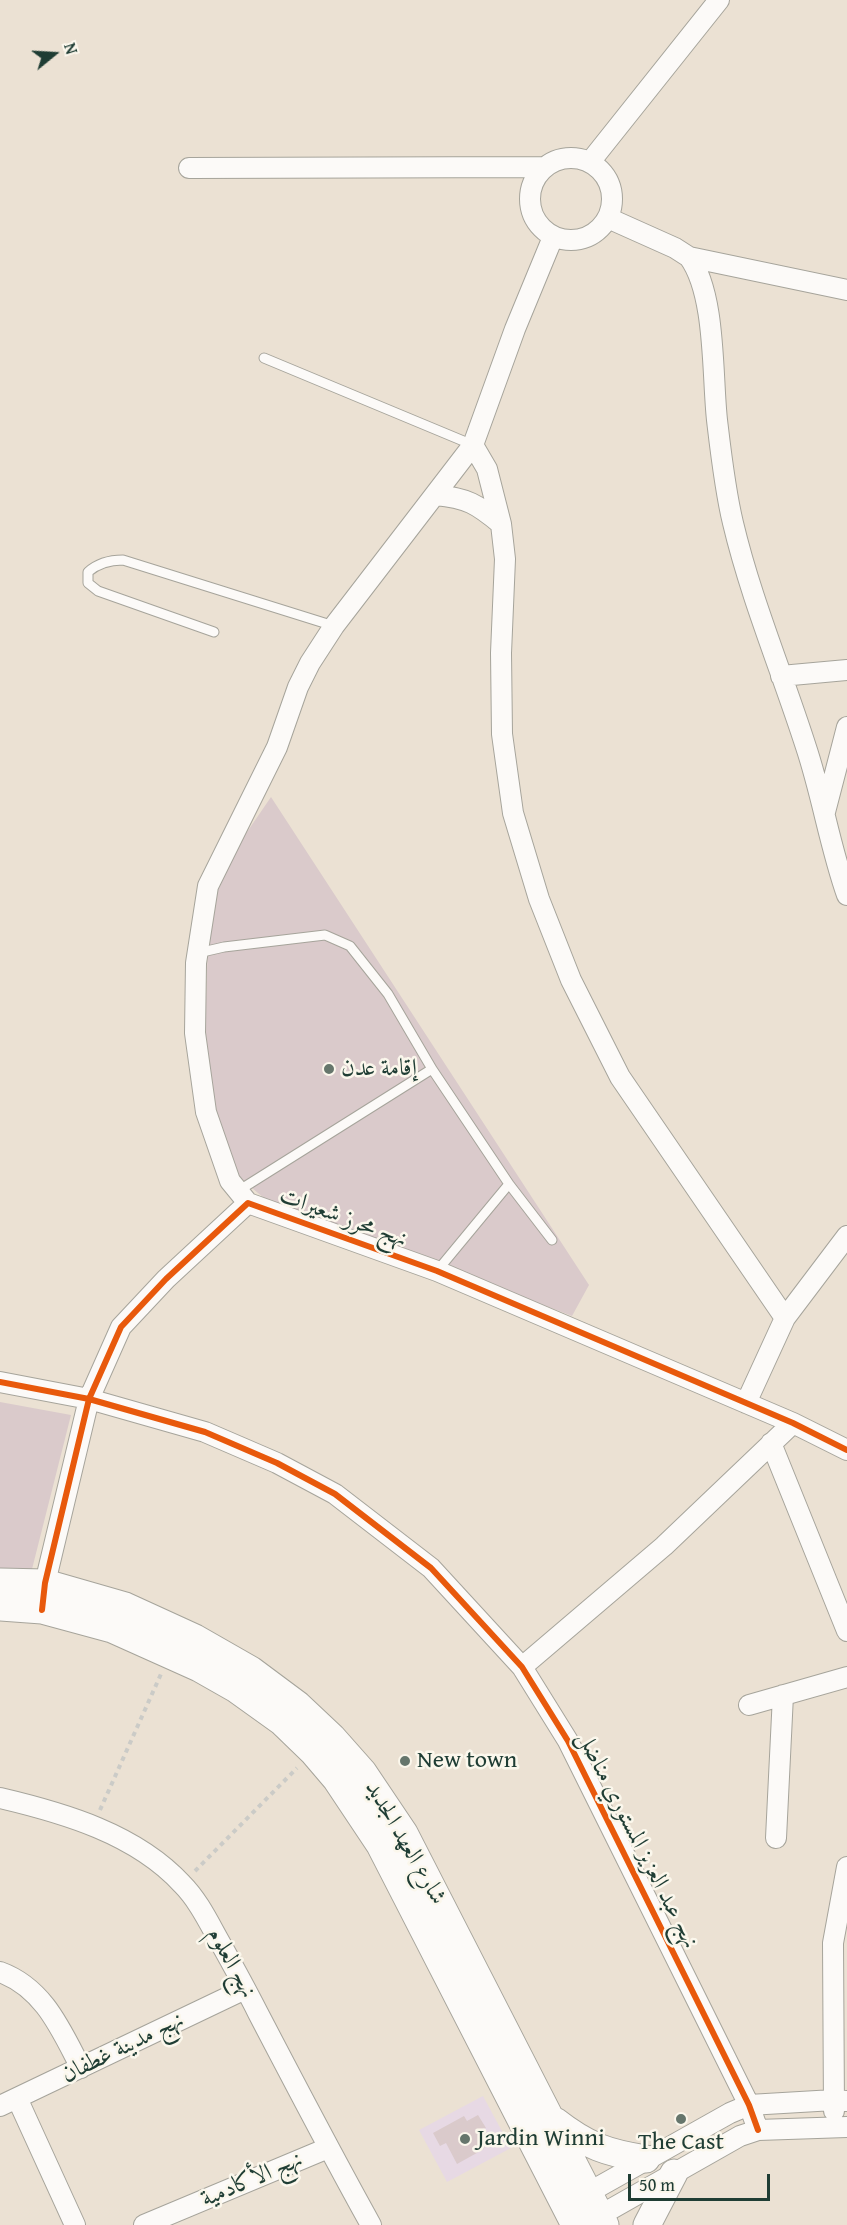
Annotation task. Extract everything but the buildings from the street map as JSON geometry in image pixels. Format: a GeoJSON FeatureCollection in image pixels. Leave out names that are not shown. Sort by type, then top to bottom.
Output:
{"type":"FeatureCollection","features":[{"type":"Feature","properties":{"kind":"main road","name":"شارع العهد الجديد"},"geometry":{"type":"LineString","coordinates":[[0,1582],[45,1583],[125,1606],[195,1638],[251,1670],[297,1705],[332,1737],[363,1772],[404,1833],[553,2120],[586,2214]]}},
{"type":"Feature","properties":{"kind":"main road","name":"شارع العهد الجديد"},"geometry":{"type":"LineString","coordinates":[[0,1607],[42,1610],[112,1629],[170,1654],[236,1689],[282,1722],[313,1752],[336,1779],[381,1845],[586,2214]]}},
{"type":"Feature","properties":{"kind":"main road"},"geometry":{"type":"LineString","coordinates":[[553,2120],[574,2136],[601,2150],[646,2159]]}},
{"type":"Feature","properties":{"kind":"main road"},"geometry":{"type":"LineString","coordinates":[[647,2225],[674,2173]]}},
{"type":"Feature","properties":{"kind":"street"},"geometry":{"type":"LineString","coordinates":[[590,162],[719,0]]}},
{"type":"Feature","properties":{"kind":"street"},"geometry":{"type":"LineString","coordinates":[[574,158],[590,162],[603,172],[611,186],[613,203],[608,218],[598,231],[584,239],[568,241],[553,237],[540,227],[531,213],[529,196],[533,180],[544,167],[558,159],[574,158]]}},
{"type":"Feature","properties":{"kind":"street"},"geometry":{"type":"LineString","coordinates":[[189,168],[544,167]]}},
{"type":"Feature","properties":{"kind":"street"},"geometry":{"type":"LineString","coordinates":[[608,218],[689,256],[847,290]]}},
{"type":"Feature","properties":{"kind":"street"},"geometry":{"type":"LineString","coordinates":[[243,1197],[230,1180],[206,1112],[195,1033],[197,954],[208,886],[277,747],[298,687],[310,663],[334,626],[473,445],[515,328],[553,237]]}},
{"type":"Feature","properties":{"kind":"street"},"geometry":{"type":"LineString","coordinates":[[689,256],[697,268],[706,296],[717,420],[732,522],[753,592],[807,749],[847,895]]}},
{"type":"Feature","properties":{"kind":"street"},"geometry":{"type":"LineString","coordinates":[[473,445],[487,469],[501,524],[505,560],[501,653],[502,734],[513,813],[538,899],[571,980],[620,1077],[785,1318]]}},
{"type":"Feature","properties":{"kind":"street"},"geometry":{"type":"LineString","coordinates":[[435,495],[457,497],[478,506],[501,524]]}},
{"type":"Feature","properties":{"kind":"street"},"geometry":{"type":"LineString","coordinates":[[781,676],[847,670]]}},
{"type":"Feature","properties":{"kind":"street"},"geometry":{"type":"LineString","coordinates":[[824,814],[847,727]]}},
{"type":"Feature","properties":{"kind":"street","name":"نهج محرز شعيرات"},"geometry":{"type":"LineString","coordinates":[[42,1610],[45,1583],[90,1399],[121,1327],[243,1197],[437,1271],[793,1423],[847,1450]]}},
{"type":"Feature","properties":{"kind":"street"},"geometry":{"type":"LineString","coordinates":[[746,1403],[785,1318],[847,1236]]}},
{"type":"Feature","properties":{"kind":"street","name":"نهج عبد العزيز المستوري مناضل"},"geometry":{"type":"LineString","coordinates":[[0,1382],[90,1399],[205,1432],[277,1463],[335,1494],[431,1568],[522,1666],[568,1741],[749,2105],[758,2130]]}},
{"type":"Feature","properties":{"kind":"street"},"geometry":{"type":"LineString","coordinates":[[522,1666],[664,1546],[793,1423]]}},
{"type":"Feature","properties":{"kind":"street"},"geometry":{"type":"LineString","coordinates":[[771,1443],[847,1632]]}},
{"type":"Feature","properties":{"kind":"street"},"geometry":{"type":"LineString","coordinates":[[749,1706],[847,1677]]}},
{"type":"Feature","properties":{"kind":"street"},"geometry":{"type":"LineString","coordinates":[[776,1838],[783,1695]]}},
{"type":"Feature","properties":{"kind":"street","name":"نهج العلوم"},"geometry":{"type":"LineString","coordinates":[[0,1798],[50,1810],[114,1835],[148,1855],[182,1884],[201,1909],[371,2225]]}},
{"type":"Feature","properties":{"kind":"street"},"geometry":{"type":"LineString","coordinates":[[586,2214],[674,2173],[740,2136],[758,2130],[841,2127],[833,1943],[847,1867]]}},
{"type":"Feature","properties":{"kind":"street"},"geometry":{"type":"LineString","coordinates":[[0,1972],[34,1991],[55,2017],[81,2068]]}},
{"type":"Feature","properties":{"kind":"street","name":"نهج مدينة غطفان"},"geometry":{"type":"LineString","coordinates":[[9,2102],[245,1989]]}},
{"type":"Feature","properties":{"kind":"street"},"geometry":{"type":"LineString","coordinates":[[586,2214],[646,2159],[730,2112],[749,2105],[841,2100]]}},
{"type":"Feature","properties":{"kind":"street"},"geometry":{"type":"LineString","coordinates":[[9,2102],[75,2225]]}},
{"type":"Feature","properties":{"kind":"street","name":"نهج الأكادمية"},"geometry":{"type":"LineString","coordinates":[[144,2225],[328,2148]]}},
{"type":"Feature","properties":{"kind":"lane"},"geometry":{"type":"LineString","coordinates":[[264,358],[473,445]]}},
{"type":"Feature","properties":{"kind":"lane"},"geometry":{"type":"LineString","coordinates":[[214,632],[98,591],[88,583],[88,572],[93,567],[111,560],[123,560],[334,626]]}},
{"type":"Feature","properties":{"kind":"lane"},"geometry":{"type":"LineString","coordinates":[[197,954],[224,947],[325,935],[350,946],[388,994],[432,1069],[509,1184],[552,1240]]}},
{"type":"Feature","properties":{"kind":"lane"},"geometry":{"type":"LineString","coordinates":[[243,1197],[432,1069]]}},
{"type":"Feature","properties":{"kind":"lane"},"geometry":{"type":"LineString","coordinates":[[437,1271],[509,1184]]}},
{"type":"Feature","properties":{"kind":"path"},"geometry":{"type":"LineString","coordinates":[[93,1827],[170,1654]]}},
{"type":"Feature","properties":{"kind":"path"},"geometry":{"type":"LineString","coordinates":[[182,1884],[313,1752]]}},
{"type":"Feature","properties":{"kind":"shaded area","name":"Jardin Winni"},"geometry":{"type":"Polygon","coordinates":[[[483,2096],[511,2148],[447,2182],[419,2130],[483,2096]]]}},
{"type":"Feature","properties":{"kind":"cycle path"},"geometry":{"type":"LineString","coordinates":[[42,1610],[45,1583],[89,1399],[121,1327],[166,1279],[248,1203],[437,1271],[793,1423],[847,1450]]}},
{"type":"Feature","properties":{"kind":"cycle path"},"geometry":{"type":"LineString","coordinates":[[0,1382],[89,1399],[205,1432],[277,1463],[335,1494],[431,1568],[522,1667],[568,1741],[749,2105],[758,2130]]}},
{"type":"Feature","properties":{"kind":"place","name":"إقامة عدن"},"geometry":{"type":"Point","coordinates":[329,1069]}},
{"type":"Feature","properties":{"kind":"place","name":"New town"},"geometry":{"type":"Point","coordinates":[405,1761]}},
{"type":"Feature","properties":{"kind":"place","name":"The Cast"},"geometry":{"type":"Point","coordinates":[681,2119]}},
{"type":"Feature","properties":{"kind":"place","name":"Jardin Winni"},"geometry":{"type":"Point","coordinates":[465,2139]}}]}
